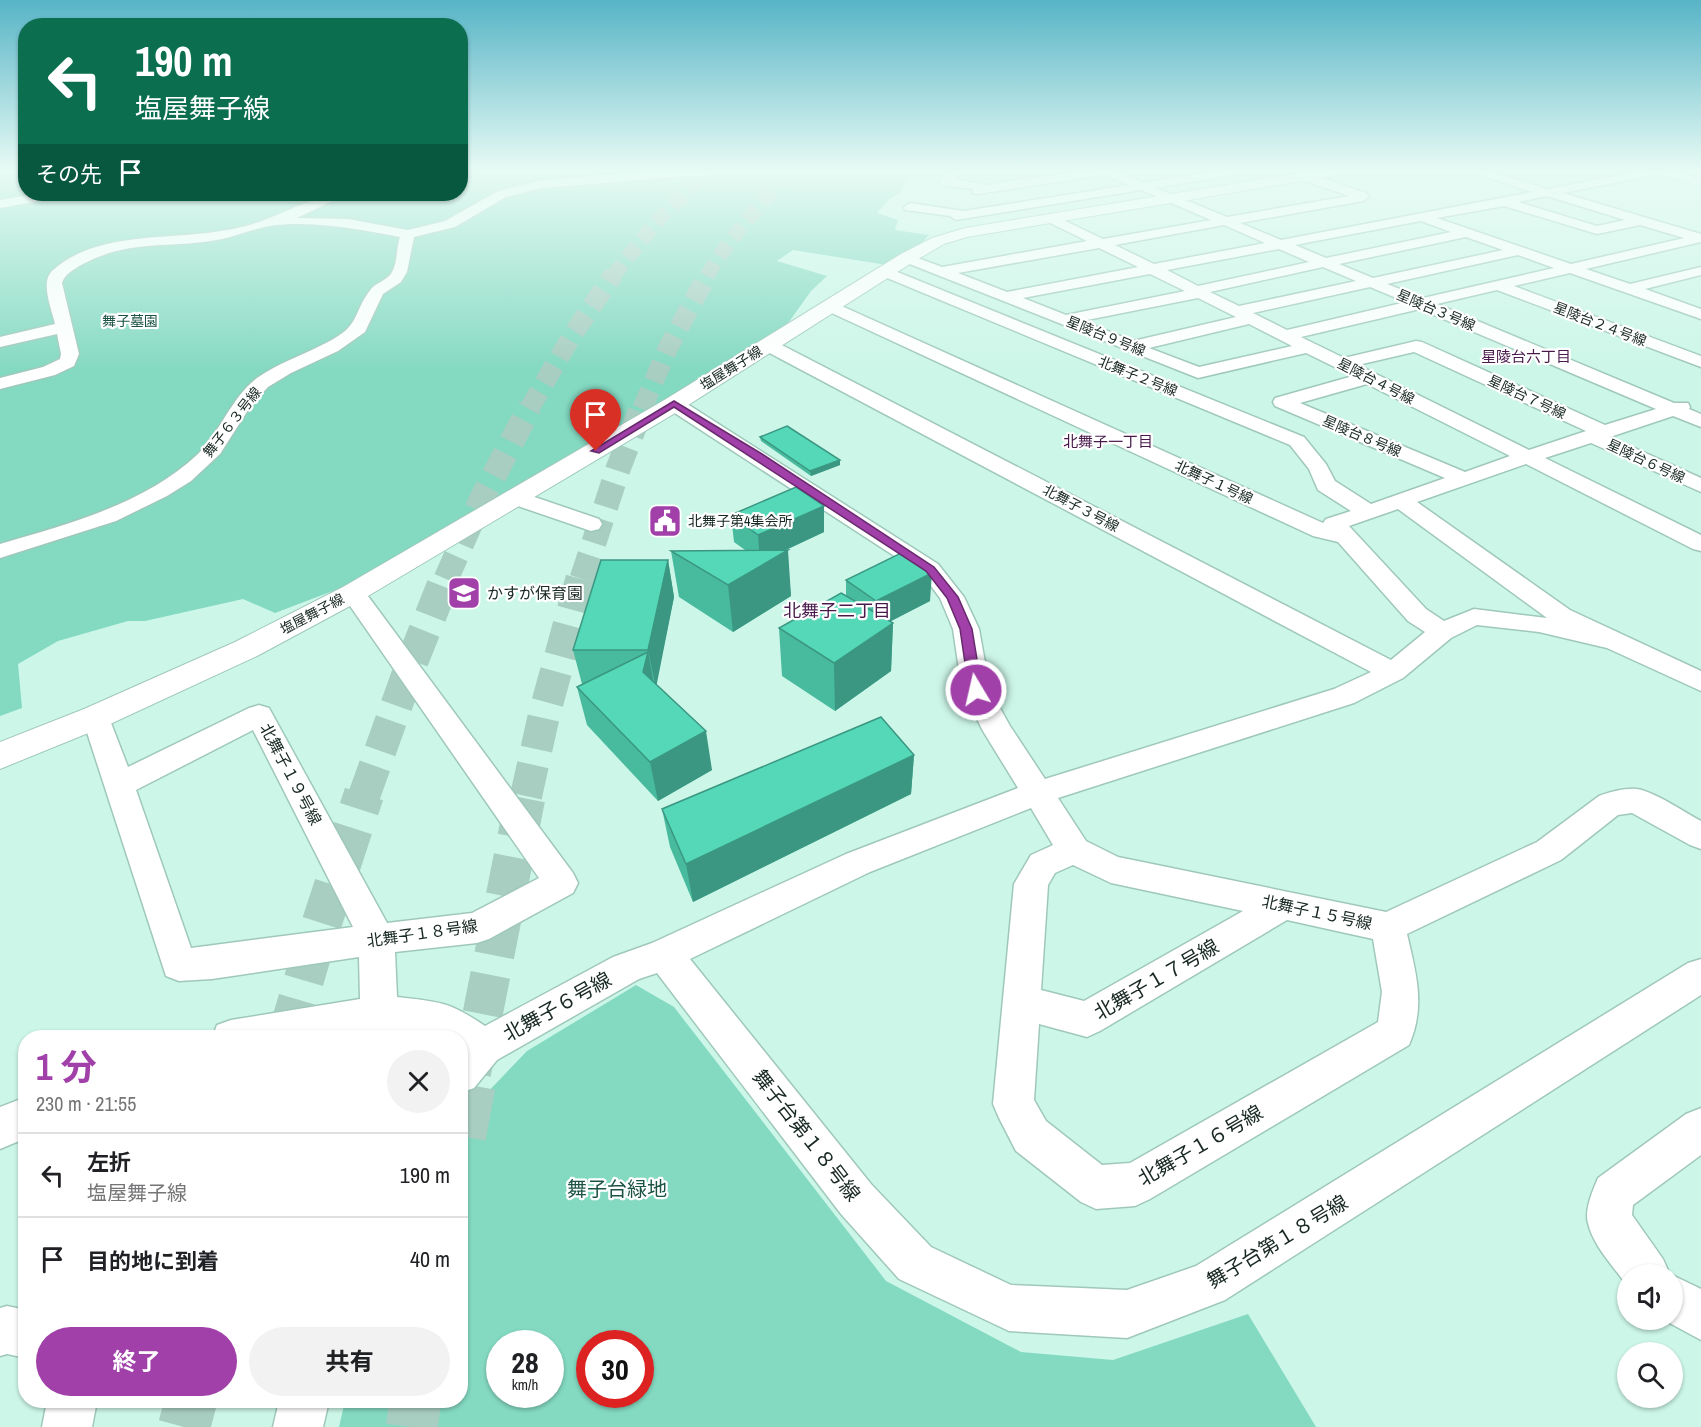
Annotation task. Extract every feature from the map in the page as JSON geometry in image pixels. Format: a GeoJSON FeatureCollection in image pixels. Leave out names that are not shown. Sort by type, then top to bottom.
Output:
{"type":"FeatureCollection","features":[{"type":"Feature","properties":{"kind":"street"},"geometry":{"type":"LineString","coordinates":[[0,384],[49,371],[68,362],[70,354],[54,283],[57,275],[84,258],[130,243],[200,238]]}},
{"type":"Feature","properties":{"kind":"street","name":"舞子６３号線"},"geometry":{"type":"LineString","coordinates":[[0,551],[111,515],[149,498],[191,469],[206,457],[246,399],[261,384],[355,332],[368,314],[381,287],[395,280],[403,266],[406,238]]}},
{"type":"Feature","properties":{"kind":"street"},"geometry":{"type":"LineString","coordinates":[[938,241],[941,238]]}},
{"type":"Feature","properties":{"kind":"street","name":"塩屋舞子線"},"geometry":{"type":"LineString","coordinates":[[0,756],[96,717],[246,649],[353,593],[674,404],[907,258],[938,241],[949,238]]}},
{"type":"Feature","properties":{"kind":"street","name":"星陵台４号線"},"geometry":{"type":"LineString","coordinates":[[1092,238],[1701,544]]}},
{"type":"Feature","properties":{"kind":"street"},"geometry":{"type":"LineString","coordinates":[[942,271],[1133,238]]}},
{"type":"Feature","properties":{"kind":"street","name":"星陵台３号線"},"geometry":{"type":"LineString","coordinates":[[1266,238],[1701,421]]}},
{"type":"Feature","properties":{"kind":"street"},"geometry":{"type":"LineString","coordinates":[[1006,297],[1314,238]]}},
{"type":"Feature","properties":{"kind":"street"},"geometry":{"type":"LineString","coordinates":[[1065,320],[1195,294],[1199,291],[1324,262],[1440,238]]}},
{"type":"Feature","properties":{"kind":"street"},"geometry":{"type":"LineString","coordinates":[[1482,238],[1697,311]]}},
{"type":"Feature","properties":{"kind":"street"},"geometry":{"type":"LineString","coordinates":[[1287,335],[1701,238]]}},
{"type":"Feature","properties":{"kind":"street"},"geometry":{"type":"LineString","coordinates":[[1131,347],[1370,282],[1519,251]]}},
{"type":"Feature","properties":{"kind":"street","name":"星陵台９号線"},"geometry":{"type":"LineString","coordinates":[[907,258],[1198,373],[1310,347]]}},
{"type":"Feature","properties":{"kind":"street"},"geometry":{"type":"LineString","coordinates":[[1628,289],[1701,271]]}},
{"type":"Feature","properties":{"kind":"street","name":"北舞子２号線"},"geometry":{"type":"LineString","coordinates":[[885,272],[1297,441],[1318,468],[1326,485],[1367,512]]}},
{"type":"Feature","properties":{"kind":"street","name":"星陵台２４号線"},"geometry":{"type":"LineString","coordinates":[[1499,286],[1701,362]]}},
{"type":"Feature","properties":{"kind":"street","name":"北舞子１号線"},"geometry":{"type":"LineString","coordinates":[[829,306],[1321,531],[1344,537]]}},
{"type":"Feature","properties":{"kind":"street"},"geometry":{"type":"LineString","coordinates":[[0,342],[64,327]]}},
{"type":"Feature","properties":{"kind":"street"},"geometry":{"type":"LineString","coordinates":[[1460,335],[1481,329]]}},
{"type":"Feature","properties":{"kind":"street"},"geometry":{"type":"LineString","coordinates":[[1342,364],[1438,340]]}},
{"type":"Feature","properties":{"kind":"street","name":"北舞子３号線"},"geometry":{"type":"LineString","coordinates":[[768,345],[1394,672]]}},
{"type":"Feature","properties":{"kind":"street","name":"星陵台７号線"},"geometry":{"type":"LineString","coordinates":[[1416,346],[1597,434]]}},
{"type":"Feature","properties":{"kind":"street","name":"星陵台８号線"},"geometry":{"type":"LineString","coordinates":[[1370,377],[1282,402],[1464,479]]}},
{"type":"Feature","properties":{"kind":"street"},"geometry":{"type":"LineString","coordinates":[[1597,434],[1701,401]]}},
{"type":"Feature","properties":{"kind":"street"},"geometry":{"type":"LineString","coordinates":[[674,404],[930,569],[952,597],[966,629],[976,690],[998,731],[1074,850]]}},
{"type":"Feature","properties":{"kind":"street","name":"星陵台７号線"},"geometry":{"type":"LineString","coordinates":[[1527,457],[1597,434]]}},
{"type":"Feature","properties":{"kind":"street","name":"星陵台６号線"},"geometry":{"type":"LineString","coordinates":[[1597,434],[1701,486]]}},
{"type":"Feature","properties":{"kind":"street"},"geometry":{"type":"LineString","coordinates":[[1442,632],[1417,615],[1334,524],[1527,457]]}},
{"type":"Feature","properties":{"kind":"street"},"geometry":{"type":"LineString","coordinates":[[517,498],[591,524]]}},
{"type":"Feature","properties":{"kind":"street"},"geometry":{"type":"LineString","coordinates":[[1401,501],[1561,616],[1701,682]]}},
{"type":"Feature","properties":{"kind":"street","name":"北舞子１８号線"},"geometry":{"type":"LineString","coordinates":[[96,717],[179,965],[212,963],[377,939],[477,928],[561,883],[353,593]]}},
{"type":"Feature","properties":{"kind":"street","name":"北舞子６号線"},"geometry":{"type":"LineString","coordinates":[[472,1060],[626,968],[664,954],[858,863],[1038,793],[1344,696],[1394,672],[1442,632],[1474,617],[1539,624],[1608,640]]}},
{"type":"Feature","properties":{"kind":"street","name":"北舞子１９号線"},"geometry":{"type":"LineString","coordinates":[[120,784],[259,715],[377,939]]}},
{"type":"Feature","properties":{"kind":"street","name":"北舞子１５号線"},"geometry":{"type":"LineString","coordinates":[[1074,850],[1111,869],[1388,927],[1549,851],[1610,804],[1636,801],[1701,836]]}},
{"type":"Feature","properties":{"kind":"street","name":"北舞子１６号線"},"geometry":{"type":"LineString","coordinates":[[1074,850],[1043,864],[1031,884],[1013,1104],[1031,1136],[1096,1187],[1135,1184],[1395,1032],[1401,992],[1388,927]]}},
{"type":"Feature","properties":{"kind":"street","name":"北舞子１７号線"},"geometry":{"type":"LineString","coordinates":[[1022,1002],[1087,1019],[1284,905]]}},
{"type":"Feature","properties":{"kind":"street"},"geometry":{"type":"LineString","coordinates":[[377,939],[379,1012]]}},
{"type":"Feature","properties":{"kind":"street","name":"舞子台第１８号線"},"geometry":{"type":"LineString","coordinates":[[664,954],[856,1199],[915,1263],[1009,1308],[1127,1314],[1209,1284],[1701,975]]}},
{"type":"Feature","properties":{"kind":"street"},"geometry":{"type":"LineString","coordinates":[[277,1030],[379,1012],[444,1020],[451,1030]]}},
{"type":"Feature","properties":{"kind":"street"},"geometry":{"type":"LineString","coordinates":[[0,1128],[18,1120]]}},
{"type":"Feature","properties":{"kind":"street"},"geometry":{"type":"LineString","coordinates":[[1639,1264],[1609,1221],[1613,1193],[1701,1129]]}},
{"type":"Feature","properties":{"kind":"street"},"geometry":{"type":"LineString","coordinates":[[1683,1305],[1701,1316]]}},
{"type":"Feature","properties":{"kind":"street"},"geometry":{"type":"LineString","coordinates":[[0,1332],[7,1330],[18,1332]]}},
{"type":"Feature","properties":{"kind":"street"},"geometry":{"type":"LineString","coordinates":[[67,1427],[71,1408]]}},
{"type":"Feature","properties":{"kind":"street"},"geometry":{"type":"LineString","coordinates":[[298,1427],[302,1408]]}},
{"type":"Feature","properties":{"kind":"green space","name":"舞子墓園"},"geometry":{"type":"Polygon","coordinates":[[[0,238],[927,238],[919,246],[887,265],[793,250],[777,261],[827,276],[811,291],[781,333],[359,581],[275,613],[243,599],[145,621],[128,621],[58,641],[18,664],[22,708],[0,716],[0,238]]]}},
{"type":"Feature","properties":{"kind":"green space","name":"舞子台緑地"},"geometry":{"type":"Polygon","coordinates":[[[636,985],[674,1007],[886,1281],[1021,1352],[1113,1360],[1248,1314],[1316,1427],[339,1427],[343,1408],[468,1408],[468,1113],[527,1051],[636,985]]]}},
{"type":"Feature","properties":{"kind":"building"},"geometry":{"type":"Polygon","coordinates":[[[787,426],[840,460],[810,471],[760,437],[787,426]]]}},
{"type":"Feature","properties":{"kind":"building"},"geometry":{"type":"Polygon","coordinates":[[[796,487],[824,506],[758,535],[731,515],[796,487]]]}},
{"type":"Feature","properties":{"kind":"building"},"geometry":{"type":"Polygon","coordinates":[[[788,550],[728,585],[671,551],[788,550]]]}},
{"type":"Feature","properties":{"kind":"building"},"geometry":{"type":"Polygon","coordinates":[[[901,553],[932,573],[876,601],[846,580],[901,553]]]}},
{"type":"Feature","properties":{"kind":"building"},"geometry":{"type":"Polygon","coordinates":[[[601,560],[668,560],[648,650],[573,650],[601,560]]]}},
{"type":"Feature","properties":{"kind":"building"},"geometry":{"type":"Polygon","coordinates":[[[841,593],[893,623],[834,663],[779,628],[841,593]]]}},
{"type":"Feature","properties":{"kind":"building"},"geometry":{"type":"Polygon","coordinates":[[[648,652],[643,672],[706,731],[650,762],[577,687],[648,652]]]}},
{"type":"Feature","properties":{"kind":"building"},"geometry":{"type":"Polygon","coordinates":[[[881,717],[914,755],[686,864],[662,809],[881,717]]]}},
{"type":"Feature","properties":{"kind":"tunnel"},"geometry":{"type":"LineString","coordinates":[[613,276],[644,238]]}},
{"type":"Feature","properties":{"kind":"tunnel"},"geometry":{"type":"LineString","coordinates":[[707,276],[733,238]]}},
{"type":"Feature","properties":{"kind":"tunnel"},"geometry":{"type":"LineString","coordinates":[[529,409],[573,334],[614,274]]}},
{"type":"Feature","properties":{"kind":"tunnel"},"geometry":{"type":"LineString","coordinates":[[642,409],[668,348],[708,274]]}},
{"type":"Feature","properties":{"kind":"tunnel"},"geometry":{"type":"LineString","coordinates":[[446,579],[481,500],[530,407]]}},
{"type":"Feature","properties":{"kind":"tunnel"},"geometry":{"type":"LineString","coordinates":[[582,579],[618,469],[642,407]]}},
{"type":"Feature","properties":{"kind":"tunnel"},"geometry":{"type":"LineString","coordinates":[[364,796],[412,662],[446,577]]}},
{"type":"Feature","properties":{"kind":"tunnel"},"geometry":{"type":"LineString","coordinates":[[526,796],[544,715],[582,577]]}},
{"type":"Feature","properties":{"kind":"tunnel"},"geometry":{"type":"LineString","coordinates":[[289,1030],[364,794]]}},
{"type":"Feature","properties":{"kind":"tunnel"},"geometry":{"type":"LineString","coordinates":[[471,1073],[526,794]]}},
{"type":"Feature","properties":{"kind":"tunnel"},"geometry":{"type":"LineString","coordinates":[[468,1093],[472,1072]]}},
{"type":"Feature","properties":{"kind":"tunnel"},"geometry":{"type":"LineString","coordinates":[[184,1427],[189,1408]]}},
{"type":"Feature","properties":{"kind":"tunnel"},"geometry":{"type":"LineString","coordinates":[[412,1427],[414,1408]]}},
{"type":"Feature","properties":{"kind":"place","name":"北舞子第4集会所"},"geometry":{"type":"Point","coordinates":[665,521]}},
{"type":"Feature","properties":{"kind":"place","name":"かすが保育園"},"geometry":{"type":"Point","coordinates":[464,593]}},
{"type":"Feature","properties":{"kind":"district","name":"星陵台六丁目"},"geometry":{"type":"Point","coordinates":[1526,356]}},
{"type":"Feature","properties":{"kind":"district","name":"北舞子一丁目"},"geometry":{"type":"Point","coordinates":[1108,441]}},
{"type":"Feature","properties":{"kind":"district","name":"北舞子二丁目"},"geometry":{"type":"Point","coordinates":[837,610]}},
{"type":"Feature","properties":{"kind":"route"},"geometry":{"type":"LineString","coordinates":[[596,451],[674,404],[759,456],[930,569],[952,597],[966,629],[976,690]]}}]}
